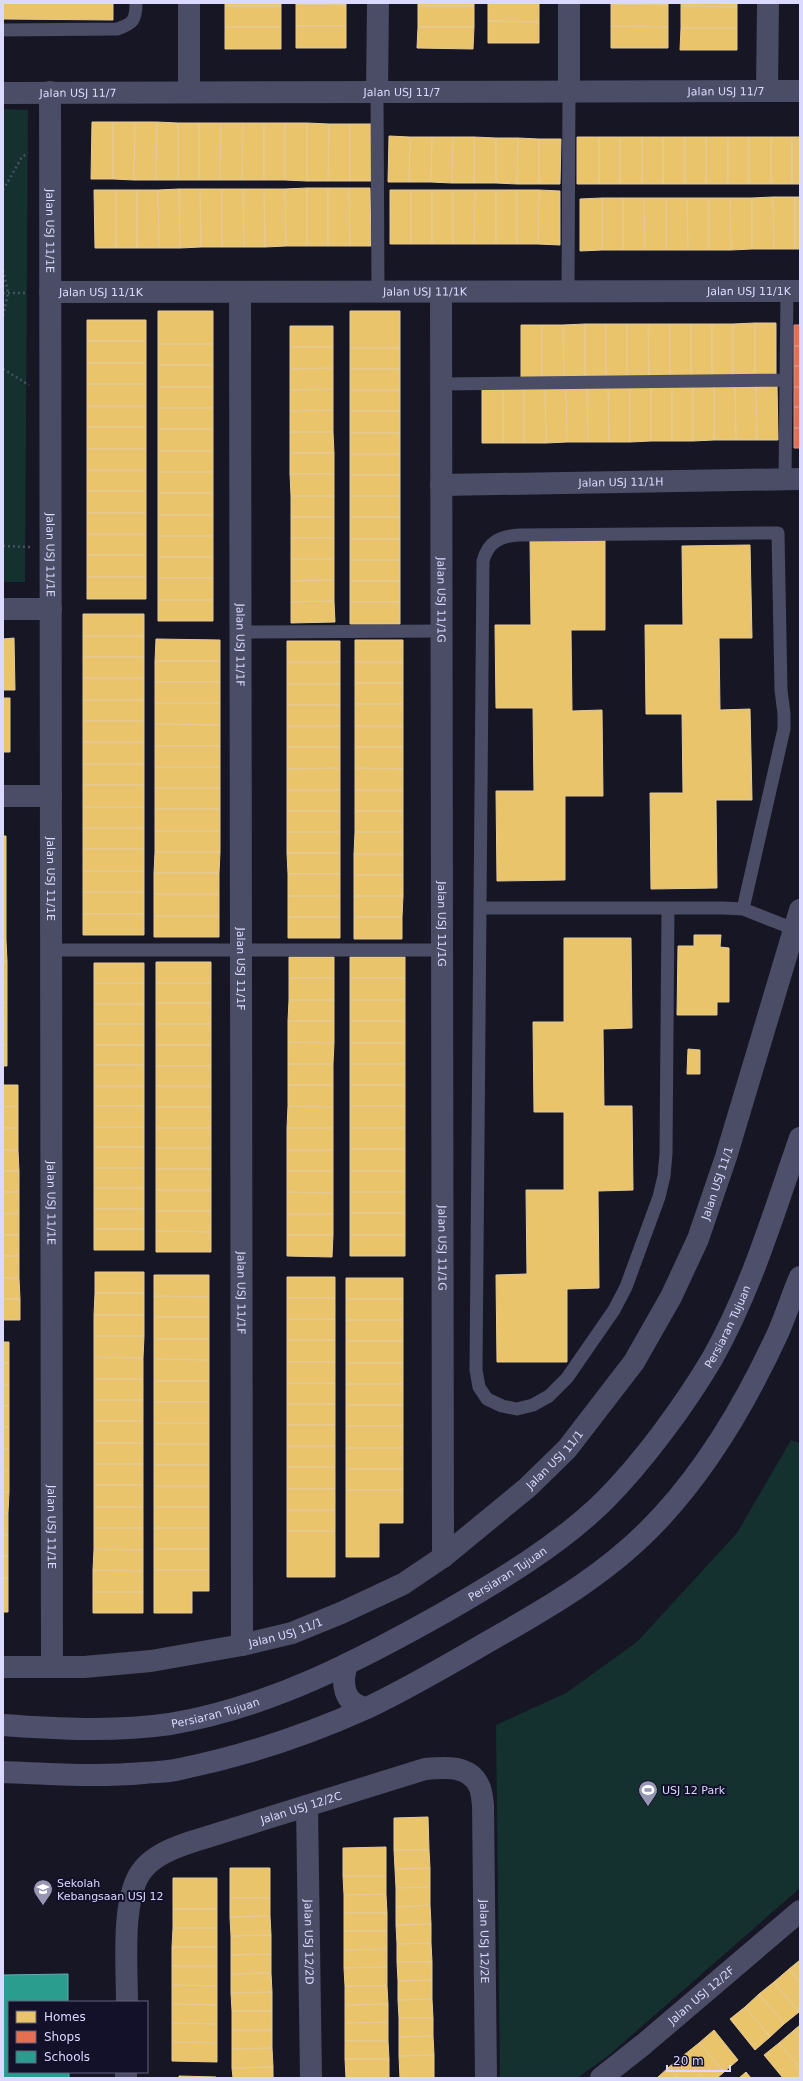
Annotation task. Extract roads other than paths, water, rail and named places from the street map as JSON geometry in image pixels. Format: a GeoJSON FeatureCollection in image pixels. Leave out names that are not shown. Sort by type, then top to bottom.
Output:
{"type":"FeatureCollection","features":[{"type":"Feature","properties":{"kind":"main road","name":"Persiaran Tujuan"},"geometry":{"type":"LineString","coordinates":[[3,1726],[112,1729],[170,1724],[223,1712],[282,1692],[347,1664],[478,1593],[552,1544],[604,1500],[643,1456],[676,1412],[712,1358],[740,1299],[763,1242],[800,1138]]}},
{"type":"Feature","properties":{"kind":"main road"},"geometry":{"type":"LineString","coordinates":[[3,1772],[112,1775],[177,1770],[265,1747],[366,1708],[445,1667],[578,1589],[619,1556],[662,1516],[728,1427],[794,1307],[800,1277]]}},
{"type":"Feature","properties":{"kind":"main road"},"geometry":{"type":"LineString","coordinates":[[347,1664],[343,1685],[345,1694],[353,1704],[366,1708]]}},
{"type":"Feature","properties":{"kind":"street"},"geometry":{"type":"LineString","coordinates":[[189,3],[189,92]]}},
{"type":"Feature","properties":{"kind":"street"},"geometry":{"type":"LineString","coordinates":[[377,92],[378,3]]}},
{"type":"Feature","properties":{"kind":"street"},"geometry":{"type":"LineString","coordinates":[[569,3],[569,92]]}},
{"type":"Feature","properties":{"kind":"street"},"geometry":{"type":"LineString","coordinates":[[768,3],[768,91]]}},
{"type":"Feature","properties":{"kind":"street","name":"Jalan USJ 11/7"},"geometry":{"type":"LineString","coordinates":[[3,92],[800,91]]}},
{"type":"Feature","properties":{"kind":"street","name":"Jalan USJ 11/1E"},"geometry":{"type":"LineString","coordinates":[[50,92],[52,1666]]}},
{"type":"Feature","properties":{"kind":"street","name":"Jalan USJ 11/1K"},"geometry":{"type":"LineString","coordinates":[[50,292],[793,291]]}},
{"type":"Feature","properties":{"kind":"street","name":"Jalan USJ 11/1F"},"geometry":{"type":"LineString","coordinates":[[240,292],[242,1646]]}},
{"type":"Feature","properties":{"kind":"street","name":"Jalan USJ 11/1G"},"geometry":{"type":"LineString","coordinates":[[441,292],[443,1557]]}},
{"type":"Feature","properties":{"kind":"street","name":"Jalan USJ 11/1H"},"geometry":{"type":"LineString","coordinates":[[441,485],[793,480]]}},
{"type":"Feature","properties":{"kind":"street"},"geometry":{"type":"LineString","coordinates":[[3,609],[51,609]]}},
{"type":"Feature","properties":{"kind":"street"},"geometry":{"type":"LineString","coordinates":[[3,796],[51,796]]}},
{"type":"Feature","properties":{"kind":"street","name":"Jalan USJ 11/1"},"geometry":{"type":"LineString","coordinates":[[3,1667],[84,1667],[151,1661],[242,1646],[292,1633],[341,1613],[403,1584],[443,1557],[528,1488],[567,1449],[634,1362],[671,1297],[698,1239],[726,1157],[797,919]]}},
{"type":"Feature","properties":{"kind":"street","name":"Jalan USJ 12/2C"},"geometry":{"type":"LineString","coordinates":[[127,2001],[128,1904],[132,1887],[142,1870],[156,1858],[172,1849],[425,1769],[455,1768],[470,1773],[479,1786],[483,1805]]}},
{"type":"Feature","properties":{"kind":"street","name":"Jalan USJ 12/2E"},"geometry":{"type":"LineString","coordinates":[[483,1805],[486,2078]]}},
{"type":"Feature","properties":{"kind":"street","name":"Jalan USJ 12/2D"},"geometry":{"type":"LineString","coordinates":[[308,1806],[311,2078]]}},
{"type":"Feature","properties":{"kind":"street","name":"Jalan USJ 12/2F"},"geometry":{"type":"LineString","coordinates":[[601,2078],[644,2044],[800,1911]]}},
{"type":"Feature","properties":{"kind":"lane"},"geometry":{"type":"LineString","coordinates":[[3,30],[117,29],[128,26],[136,16],[136,3]]}},
{"type":"Feature","properties":{"kind":"lane"},"geometry":{"type":"LineString","coordinates":[[377,92],[378,292]]}},
{"type":"Feature","properties":{"kind":"lane"},"geometry":{"type":"LineString","coordinates":[[568,291],[569,92]]}},
{"type":"Feature","properties":{"kind":"lane"},"geometry":{"type":"LineString","coordinates":[[793,291],[786,380],[793,480]]}},
{"type":"Feature","properties":{"kind":"lane"},"geometry":{"type":"LineString","coordinates":[[441,384],[786,380]]}},
{"type":"Feature","properties":{"kind":"lane"},"geometry":{"type":"LineString","coordinates":[[668,908],[666,1154],[659,1197],[626,1287],[614,1310],[568,1378],[548,1396],[533,1405],[517,1409],[502,1406],[488,1399],[479,1387],[476,1370],[483,561],[486,550],[494,541],[505,535],[778,532],[781,690],[784,729],[743,909]]}},
{"type":"Feature","properties":{"kind":"lane"},"geometry":{"type":"LineString","coordinates":[[240,632],[442,631]]}},
{"type":"Feature","properties":{"kind":"lane"},"geometry":{"type":"LineString","coordinates":[[480,908],[743,909],[797,919]]}},
{"type":"Feature","properties":{"kind":"lane"},"geometry":{"type":"LineString","coordinates":[[51,950],[442,950]]}},
{"type":"Feature","properties":{"kind":"place","name":"USJ 12 Park"},"geometry":{"type":"Point","coordinates":[648,1807]}},
{"type":"Feature","properties":{"kind":"place","name":"Sekolah Kebangsaan USJ 12"},"geometry":{"type":"Point","coordinates":[43,1906]}}]}
